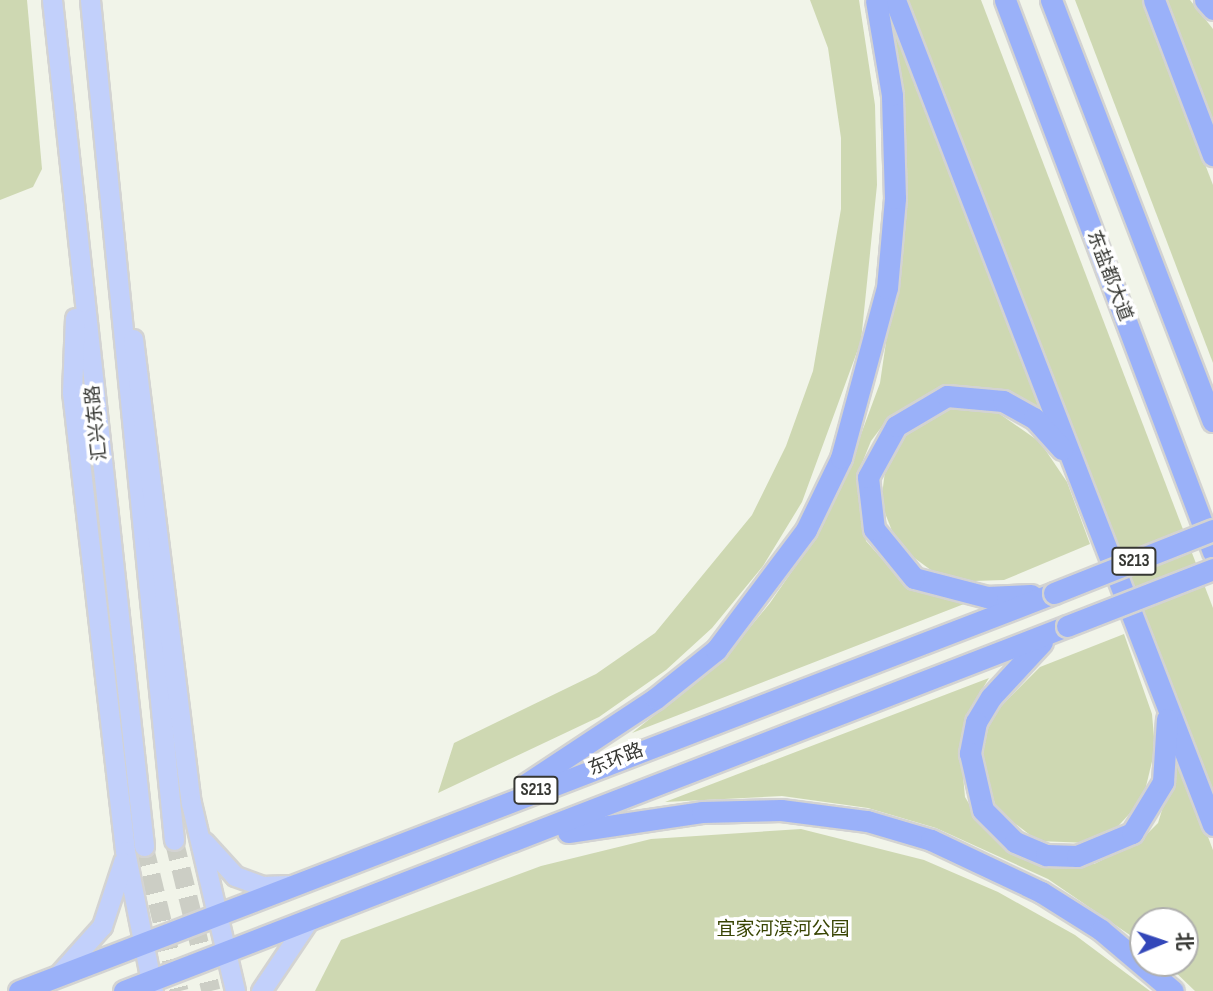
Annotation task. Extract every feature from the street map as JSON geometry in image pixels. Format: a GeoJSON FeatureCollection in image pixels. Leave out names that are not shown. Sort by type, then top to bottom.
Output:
{"type":"FeatureCollection","features":[{"type":"Feature","properties":{"kind":"highway"},"geometry":{"type":"LineString","coordinates":[[489,808],[646,705],[716,650],[806,530],[835,470],[870,364],[895,198],[892,95],[876,0]]}},
{"type":"Feature","properties":{"kind":"highway"},"geometry":{"type":"LineString","coordinates":[[895,0],[1213,825]]}},
{"type":"Feature","properties":{"kind":"highway","name":"东盐都大道"},"geometry":{"type":"LineString","coordinates":[[1005,0],[1213,552]]}},
{"type":"Feature","properties":{"kind":"highway"},"geometry":{"type":"LineString","coordinates":[[1051,0],[1213,421]]}},
{"type":"Feature","properties":{"kind":"highway"},"geometry":{"type":"LineString","coordinates":[[1154,0],[1213,155]]}},
{"type":"Feature","properties":{"kind":"highway"},"geometry":{"type":"LineString","coordinates":[[1205,0],[1213,9]]}},
{"type":"Feature","properties":{"kind":"highway"},"geometry":{"type":"LineString","coordinates":[[1054,593],[987,597],[914,578],[874,529],[868,477],[881,446],[919,407],[947,396],[974,394],[1034,418],[1076,472]]}},
{"type":"Feature","properties":{"kind":"highway","name":"东环路"},"geometry":{"type":"LineString","coordinates":[[19,991],[143,946],[489,808],[829,680],[1213,530]]}},
{"type":"Feature","properties":{"kind":"highway","name":"东环路"},"geometry":{"type":"LineString","coordinates":[[124,991],[151,986],[225,952],[508,845],[1213,569]]}},
{"type":"Feature","properties":{"kind":"highway"},"geometry":{"type":"LineString","coordinates":[[1067,625],[1015,665],[976,722],[973,784],[983,810],[1015,842],[1046,855],[1077,856],[1132,833],[1163,782],[1165,699]]}},
{"type":"Feature","properties":{"kind":"highway"},"geometry":{"type":"LineString","coordinates":[[829,680],[843,714]]}},
{"type":"Feature","properties":{"kind":"highway"},"geometry":{"type":"LineString","coordinates":[[508,845],[631,819],[702,812],[781,810],[867,821],[931,840],[1041,892],[1101,930],[1173,991]]}},
{"type":"Feature","properties":{"kind":"main road","name":"汇兴东路"},"geometry":{"type":"LineString","coordinates":[[52,0],[135,848]]}},
{"type":"Feature","properties":{"kind":"main road","name":"汇兴东路"},"geometry":{"type":"LineString","coordinates":[[90,0],[174,840]]}},
{"type":"Feature","properties":{"kind":"main road"},"geometry":{"type":"LineString","coordinates":[[113,249],[143,384],[198,834],[235,991]]}},
{"type":"Feature","properties":{"kind":"main road"},"geometry":{"type":"LineString","coordinates":[[198,834],[235,876],[262,886],[297,884]]}},
{"type":"Feature","properties":{"kind":"main road"},"geometry":{"type":"LineString","coordinates":[[135,848],[143,946],[151,986]]}},
{"type":"Feature","properties":{"kind":"main road"},"geometry":{"type":"LineString","coordinates":[[56,977],[102,926],[135,848]]}},
{"type":"Feature","properties":{"kind":"main road"},"geometry":{"type":"LineString","coordinates":[[261,991],[307,920]]}},
{"type":"Feature","properties":{"kind":"green space"},"geometry":{"type":"Polygon","coordinates":[[[0,0],[27,0],[42,169],[33,187],[0,200],[0,0]]]}},
{"type":"Feature","properties":{"kind":"green space"},"geometry":{"type":"Polygon","coordinates":[[[810,0],[859,0],[875,105],[877,185],[861,341],[802,502],[763,566],[712,628],[666,670],[599,717],[438,793],[454,743],[596,674],[655,633],[752,515],[786,446],[813,371],[841,209],[841,138],[828,48],[810,0]]]}},
{"type":"Feature","properties":{"kind":"green space"},"geometry":{"type":"Polygon","coordinates":[[[907,0],[981,0],[1213,608],[1213,797],[907,0]]]}},
{"type":"Feature","properties":{"kind":"green space"},"geometry":{"type":"Polygon","coordinates":[[[1075,0],[1142,0],[1213,185],[1213,363],[1075,0]]]}},
{"type":"Feature","properties":{"kind":"green space"},"geometry":{"type":"Polygon","coordinates":[[[1164,0],[1190,0],[1213,29],[1213,129],[1164,0]]]}},
{"type":"Feature","properties":{"kind":"green space"},"geometry":{"type":"Polygon","coordinates":[[[894,19],[1045,415],[1011,391],[944,385],[889,417],[871,441],[858,473],[866,541],[908,588],[964,604],[632,733],[722,661],[770,603],[815,538],[850,464],[880,383],[907,199],[894,19]]]}},
{"type":"Feature","properties":{"kind":"green space"},"geometry":{"type":"Polygon","coordinates":[[[973,405],[997,412],[1040,442],[1067,482],[1090,544],[1004,580],[973,581],[939,576],[898,546],[881,503],[887,455],[903,433],[946,406],[973,405]]]}},
{"type":"Feature","properties":{"kind":"green space"},"geometry":{"type":"Polygon","coordinates":[[[1124,634],[1152,714],[1155,749],[1143,799],[1110,835],[1089,843],[1038,841],[997,810],[981,760],[983,734],[996,711],[1040,667],[1124,634]]]}},
{"type":"Feature","properties":{"kind":"green space"},"geometry":{"type":"Polygon","coordinates":[[[989,678],[967,714],[960,742],[965,797],[981,824],[1024,857],[1048,865],[1094,864],[1139,842],[1158,823],[1178,758],[1213,850],[1213,991],[1195,991],[1180,977],[1199,977],[1199,907],[1129,907],[1129,934],[1048,879],[936,828],[868,808],[782,796],[665,802],[989,678]]]}},
{"type":"Feature","properties":{"kind":"green space","name":"宜家河滨河公园"},"geometry":{"type":"Polygon","coordinates":[[[801,829],[924,860],[998,892],[1075,935],[1150,991],[315,991],[341,940],[541,866],[651,839],[801,829]]]}},
{"type":"Feature","properties":{"kind":"tunnel"},"geometry":{"type":"LineString","coordinates":[[174,840],[211,991]]}},
{"type":"Feature","properties":{"kind":"tunnel"},"geometry":{"type":"LineString","coordinates":[[144,846],[179,991]]}}]}
